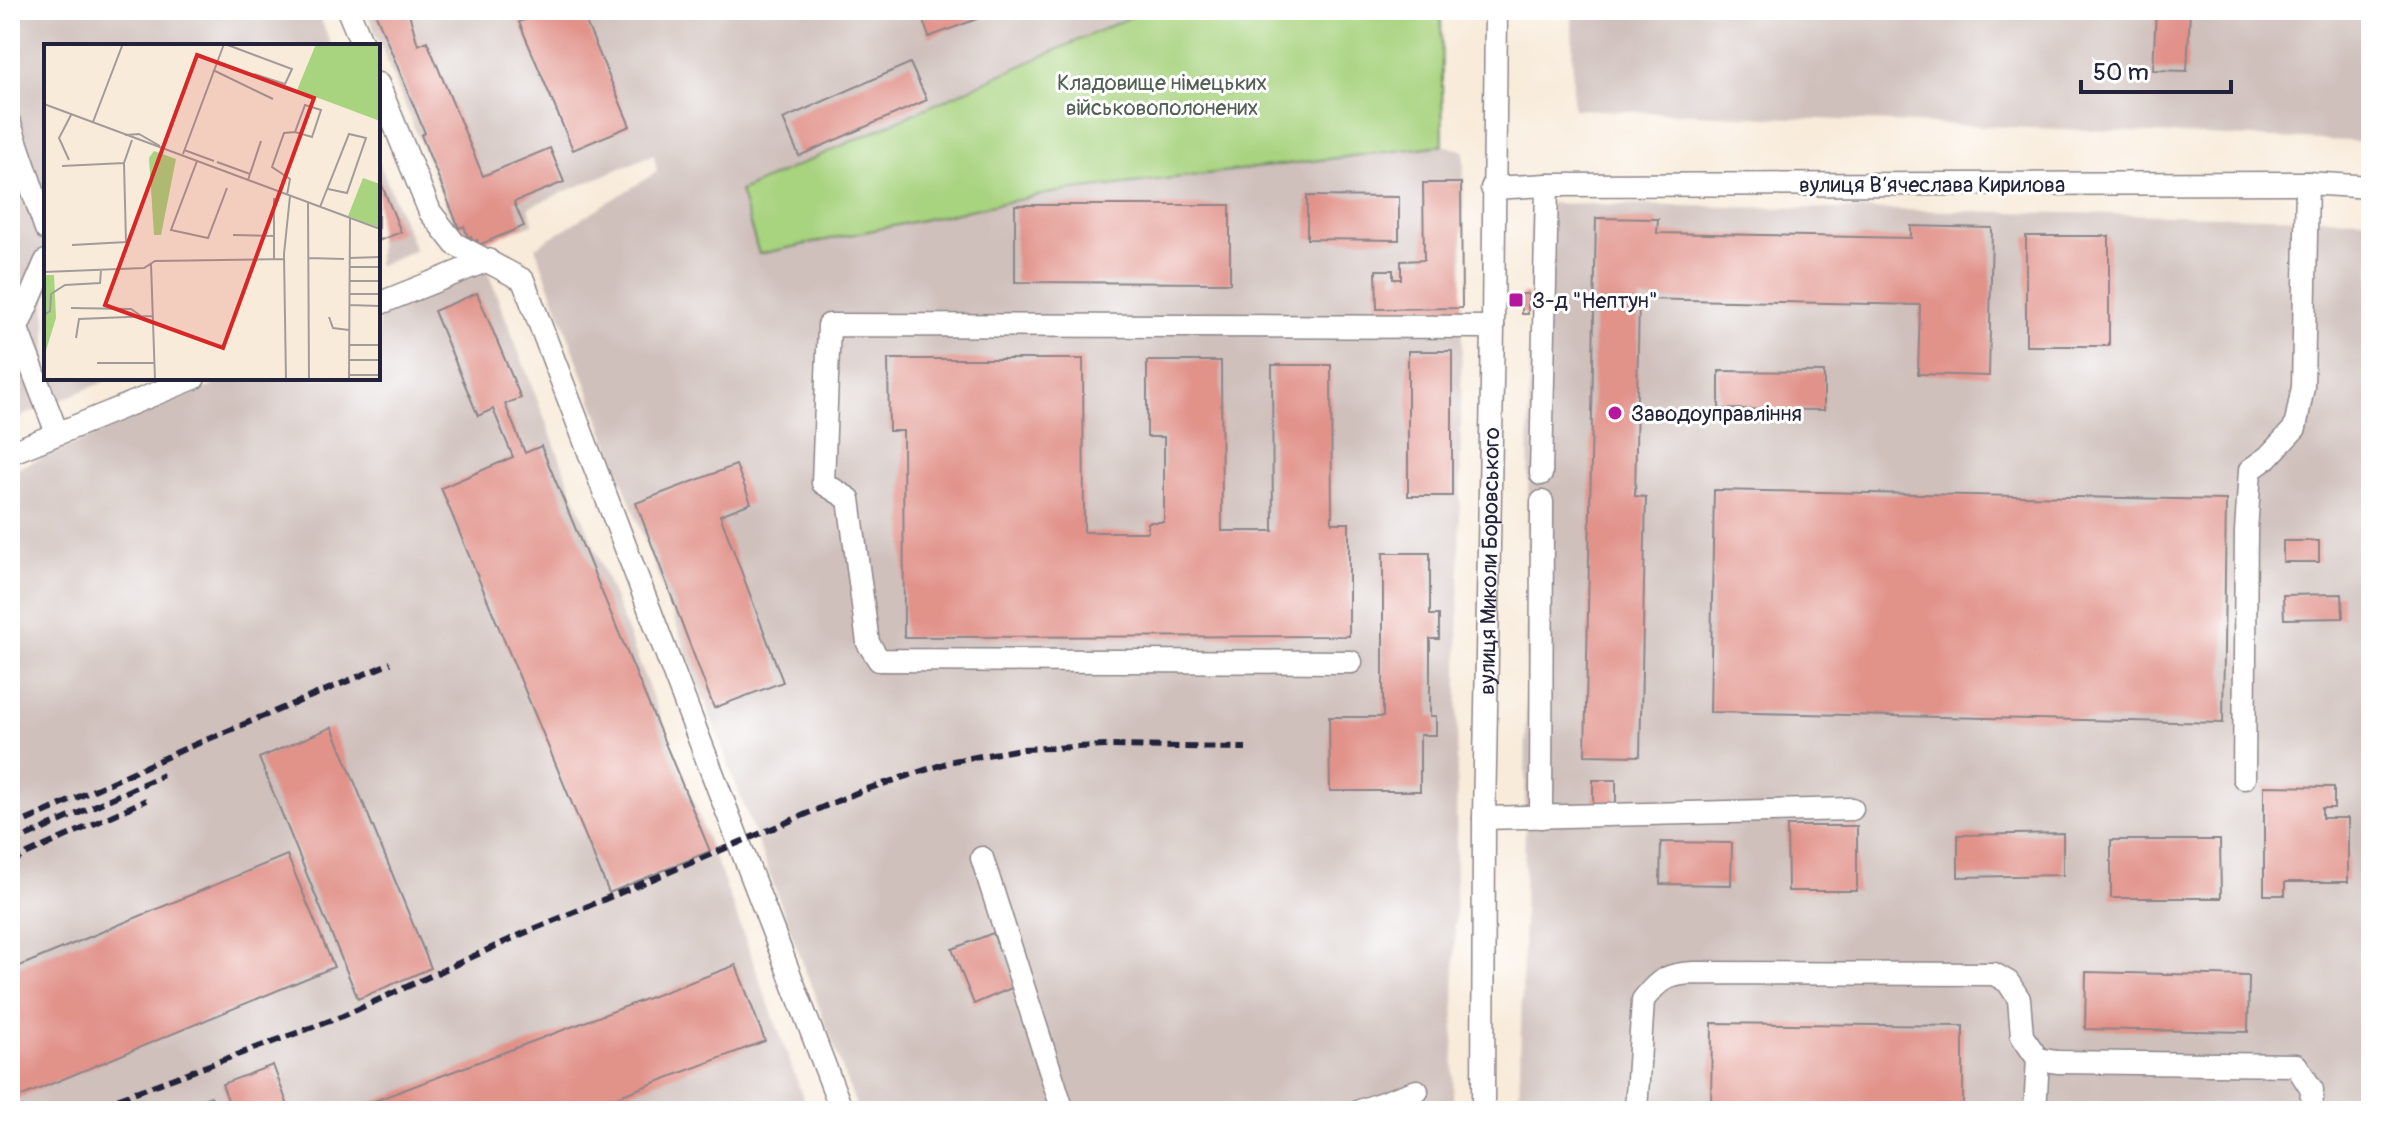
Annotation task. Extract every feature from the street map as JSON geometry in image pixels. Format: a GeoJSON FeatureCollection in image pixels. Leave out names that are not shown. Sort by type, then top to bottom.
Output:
{"type":"FeatureCollection","features":[{"type":"Feature","properties":{"kind":"street"},"geometry":{"type":"LineString","coordinates":[[348,10],[362,44]]}},
{"type":"Feature","properties":{"kind":"street","name":"вулиця Миколи Боровського"},"geometry":{"type":"LineString","coordinates":[[1483,1111],[1484,818],[1496,10]]}},
{"type":"Feature","properties":{"kind":"street"},"geometry":{"type":"LineString","coordinates":[[380,89],[430,212],[455,244],[523,280],[842,1111]]}},
{"type":"Feature","properties":{"kind":"street"},"geometry":{"type":"LineString","coordinates":[[10,124],[44,223]]}},
{"type":"Feature","properties":{"kind":"street"},"geometry":{"type":"LineString","coordinates":[[2244,778],[2246,532],[2250,470],[2268,457],[2295,428],[2303,387],[2307,183]]}},
{"type":"Feature","properties":{"kind":"street","name":"вулиця Вʼячеслава Кирилова"},"geometry":{"type":"LineString","coordinates":[[1492,188],[1547,185],[2307,183],[2371,187]]}},
{"type":"Feature","properties":{"kind":"street"},"geometry":{"type":"LineString","coordinates":[[1541,474],[1547,185]]}},
{"type":"Feature","properties":{"kind":"street"},"geometry":{"type":"LineString","coordinates":[[380,303],[488,260]]}},
{"type":"Feature","properties":{"kind":"street"},"geometry":{"type":"LineString","coordinates":[[44,265],[14,319],[57,433]]}},
{"type":"Feature","properties":{"kind":"street"},"geometry":{"type":"LineString","coordinates":[[1351,662],[879,660],[868,643],[849,499],[823,483],[829,325],[1493,327]]}},
{"type":"Feature","properties":{"kind":"street"},"geometry":{"type":"LineString","coordinates":[[10,453],[189,380]]}},
{"type":"Feature","properties":{"kind":"street"},"geometry":{"type":"LineString","coordinates":[[1541,817],[1542,502]]}},
{"type":"Feature","properties":{"kind":"street"},"geometry":{"type":"LineString","coordinates":[[1484,818],[1852,809]]}},
{"type":"Feature","properties":{"kind":"street"},"geometry":{"type":"LineString","coordinates":[[982,858],[1063,1111]]}},
{"type":"Feature","properties":{"kind":"street"},"geometry":{"type":"LineString","coordinates":[[1636,1111],[1643,1000],[1654,985],[1673,974],[1994,974],[2008,982],[2019,999],[2022,1036],[2038,1059],[2035,1111]]}},
{"type":"Feature","properties":{"kind":"street"},"geometry":{"type":"LineString","coordinates":[[2038,1059],[2057,1062],[2296,1065],[2312,1090],[2311,1111]]}},
{"type":"Feature","properties":{"kind":"street"},"geometry":{"type":"LineString","coordinates":[[1360,1111],[1417,1091]]}},
{"type":"Feature","properties":{"kind":"shaded area"},"geometry":{"type":"Polygon","coordinates":[[[10,10],[317,10],[331,44],[44,44],[44,380],[108,380],[10,421],[10,10]]]}},
{"type":"Feature","properties":{"kind":"shaded area"},"geometry":{"type":"Polygon","coordinates":[[[366,10],[1146,10],[740,191],[760,254],[1051,193],[1443,145],[1464,151],[1453,1111],[858,1111],[535,247],[657,172],[654,154],[529,207],[533,224],[464,249],[366,10]]]}},
{"type":"Feature","properties":{"kind":"shaded area"},"geometry":{"type":"Polygon","coordinates":[[[1572,10],[2371,10],[2371,142],[1573,109],[1572,10]]]}},
{"type":"Feature","properties":{"kind":"shaded area"},"geometry":{"type":"Polygon","coordinates":[[[380,165],[415,250],[380,265],[380,165]]]}},
{"type":"Feature","properties":{"kind":"shaded area"},"geometry":{"type":"Polygon","coordinates":[[[1531,203],[2371,219],[2371,1111],[1526,1111],[1519,1105],[1524,910],[1531,203]]]}},
{"type":"Feature","properties":{"kind":"shaded area"},"geometry":{"type":"Polygon","coordinates":[[[487,270],[723,879],[808,1111],[10,1111],[10,471],[226,380],[380,380],[380,315],[487,270]]]}},
{"type":"Feature","properties":{"kind":"green space","name":"Кладовище німецьких військовополонених"},"geometry":{"type":"Polygon","coordinates":[[[1146,10],[1441,10],[1443,145],[1051,193],[759,254],[740,191],[1146,10]]]}},
{"type":"Feature","properties":{"kind":"building"},"geometry":{"type":"Polygon","coordinates":[[[374,10],[408,10],[418,45],[427,41],[483,176],[550,148],[564,182],[514,202],[524,226],[479,245],[477,240],[473,242],[471,236],[468,237],[464,226],[459,228],[421,135],[425,133],[374,10]]]}},
{"type":"Feature","properties":{"kind":"building"},"geometry":{"type":"Polygon","coordinates":[[[548,10],[581,10],[630,126],[573,150],[519,22],[548,10]]]}},
{"type":"Feature","properties":{"kind":"building"},"geometry":{"type":"Polygon","coordinates":[[[919,10],[974,10],[977,19],[929,37],[919,10]]]}},
{"type":"Feature","properties":{"kind":"building"},"geometry":{"type":"Polygon","coordinates":[[[2156,10],[2190,10],[2187,71],[2153,70],[2156,10]]]}},
{"type":"Feature","properties":{"kind":"building"},"geometry":{"type":"Polygon","coordinates":[[[910,63],[927,100],[799,156],[783,119],[910,63]]]}},
{"type":"Feature","properties":{"kind":"building"},"geometry":{"type":"Polygon","coordinates":[[[380,181],[401,232],[380,240],[380,181]]]}},
{"type":"Feature","properties":{"kind":"building"},"geometry":{"type":"Polygon","coordinates":[[[1423,183],[1461,183],[1462,308],[1377,309],[1376,270],[1393,270],[1393,279],[1401,279],[1401,261],[1424,260],[1423,183]]]}},
{"type":"Feature","properties":{"kind":"building"},"geometry":{"type":"Polygon","coordinates":[[[1307,196],[1399,197],[1399,240],[1307,239],[1307,196]]]}},
{"type":"Feature","properties":{"kind":"building"},"geometry":{"type":"Polygon","coordinates":[[[1015,205],[1230,205],[1230,283],[1015,282],[1015,205]]]}},
{"type":"Feature","properties":{"kind":"building"},"geometry":{"type":"Polygon","coordinates":[[[1596,218],[1658,219],[1657,233],[1911,238],[1911,226],[1992,228],[1989,376],[1918,374],[1920,305],[1639,299],[1635,496],[1646,497],[1640,756],[1585,755],[1596,218]]]}},
{"type":"Feature","properties":{"kind":"building"},"geometry":{"type":"Polygon","coordinates":[[[2026,236],[2109,236],[2109,346],[2026,346],[2026,236]]]}},
{"type":"Feature","properties":{"kind":"building"},"geometry":{"type":"Polygon","coordinates":[[[477,293],[521,398],[505,404],[525,453],[541,446],[710,851],[609,893],[441,488],[513,457],[493,409],[478,416],[434,311],[477,293]]]}},
{"type":"Feature","properties":{"kind":"building"},"geometry":{"type":"Polygon","coordinates":[[[1522,294],[1528,294],[1528,314],[1522,314],[1522,294]]]}},
{"type":"Feature","properties":{"kind":"building"},"geometry":{"type":"Polygon","coordinates":[[[1408,351],[1452,351],[1452,496],[1408,496],[1408,351]]]}},
{"type":"Feature","properties":{"kind":"building"},"geometry":{"type":"Polygon","coordinates":[[[888,359],[1083,359],[1084,532],[1148,532],[1148,522],[1164,522],[1164,437],[1147,437],[1147,361],[1221,361],[1222,531],[1273,531],[1272,365],[1331,365],[1332,523],[1349,523],[1349,636],[904,637],[903,431],[889,431],[888,359]]]}},
{"type":"Feature","properties":{"kind":"building"},"geometry":{"type":"Polygon","coordinates":[[[1719,371],[1824,372],[1824,410],[1719,409],[1719,371]]]}},
{"type":"Feature","properties":{"kind":"building"},"geometry":{"type":"Polygon","coordinates":[[[736,465],[751,503],[720,515],[783,682],[714,708],[636,503],[736,465]]]}},
{"type":"Feature","properties":{"kind":"building"},"geometry":{"type":"Polygon","coordinates":[[[1714,490],[2226,500],[2223,723],[1710,712],[1714,490]]]}},
{"type":"Feature","properties":{"kind":"building"},"geometry":{"type":"Polygon","coordinates":[[[2283,541],[2319,541],[2319,562],[2283,562],[2283,541]]]}},
{"type":"Feature","properties":{"kind":"building"},"geometry":{"type":"Polygon","coordinates":[[[1383,553],[1430,553],[1430,615],[1439,615],[1439,639],[1430,639],[1430,716],[1436,716],[1436,735],[1420,735],[1420,791],[1330,791],[1329,717],[1383,717],[1383,553]]]}},
{"type":"Feature","properties":{"kind":"building"},"geometry":{"type":"Polygon","coordinates":[[[2342,594],[2343,618],[2284,619],[2283,595],[2342,594]]]}},
{"type":"Feature","properties":{"kind":"building"},"geometry":{"type":"Polygon","coordinates":[[[332,727],[431,968],[358,999],[259,758],[332,727]]]}},
{"type":"Feature","properties":{"kind":"building"},"geometry":{"type":"Polygon","coordinates":[[[1593,780],[1616,780],[1616,804],[1593,804],[1593,780]]]}},
{"type":"Feature","properties":{"kind":"building"},"geometry":{"type":"Polygon","coordinates":[[[2264,786],[2334,787],[2334,808],[2322,808],[2322,818],[2348,818],[2348,882],[2285,882],[2285,895],[2264,895],[2264,786]]]}},
{"type":"Feature","properties":{"kind":"building"},"geometry":{"type":"Polygon","coordinates":[[[1787,826],[1857,826],[1857,891],[1788,891],[1787,826]]]}},
{"type":"Feature","properties":{"kind":"building"},"geometry":{"type":"Polygon","coordinates":[[[2063,833],[2063,875],[1958,877],[1958,835],[2063,833]]]}},
{"type":"Feature","properties":{"kind":"building"},"geometry":{"type":"Polygon","coordinates":[[[2111,840],[2220,840],[2221,898],[2111,898],[2111,840]]]}},
{"type":"Feature","properties":{"kind":"building"},"geometry":{"type":"Polygon","coordinates":[[[1661,842],[1732,843],[1731,885],[1660,884],[1661,842]]]}},
{"type":"Feature","properties":{"kind":"building"},"geometry":{"type":"Polygon","coordinates":[[[287,855],[334,967],[10,1101],[10,970],[287,855]]]}},
{"type":"Feature","properties":{"kind":"building"},"geometry":{"type":"Polygon","coordinates":[[[993,933],[1014,987],[974,1004],[952,949],[993,933]]]}},
{"type":"Feature","properties":{"kind":"building"},"geometry":{"type":"Polygon","coordinates":[[[736,965],[765,1041],[580,1111],[348,1111],[736,965]]]}},
{"type":"Feature","properties":{"kind":"building"},"geometry":{"type":"Polygon","coordinates":[[[2086,972],[2249,976],[2248,1032],[2085,1029],[2086,972]]]}},
{"type":"Feature","properties":{"kind":"building"},"geometry":{"type":"Polygon","coordinates":[[[1712,1023],[1963,1026],[1963,1111],[1711,1111],[1712,1023]]]}},
{"type":"Feature","properties":{"kind":"building"},"geometry":{"type":"Polygon","coordinates":[[[273,1065],[290,1111],[232,1111],[222,1084],[273,1065]]]}},
{"type":"Feature","properties":{"kind":"building"},"geometry":{"type":"Polygon","coordinates":[[[211,1096],[217,1111],[171,1111],[211,1096]]]}},
{"type":"Feature","properties":{"kind":"railway"},"geometry":{"type":"LineString","coordinates":[[10,828],[182,750],[391,663]]}},
{"type":"Feature","properties":{"kind":"railway"},"geometry":{"type":"LineString","coordinates":[[84,1111],[343,1016],[522,934],[861,791],[953,761],[1021,749],[1106,746],[1246,748]]}},
{"type":"Feature","properties":{"kind":"railway"},"geometry":{"type":"LineString","coordinates":[[10,844],[163,775]]}},
{"type":"Feature","properties":{"kind":"railway"},"geometry":{"type":"LineString","coordinates":[[10,862],[146,800]]}},
{"type":"Feature","properties":{"kind":"place","name":"З-д \"Нептун\""},"geometry":{"type":"Point","coordinates":[1516,300]}},
{"type":"Feature","properties":{"kind":"place","name":"Заводоуправління"},"geometry":{"type":"Point","coordinates":[1615,413]}}]}
